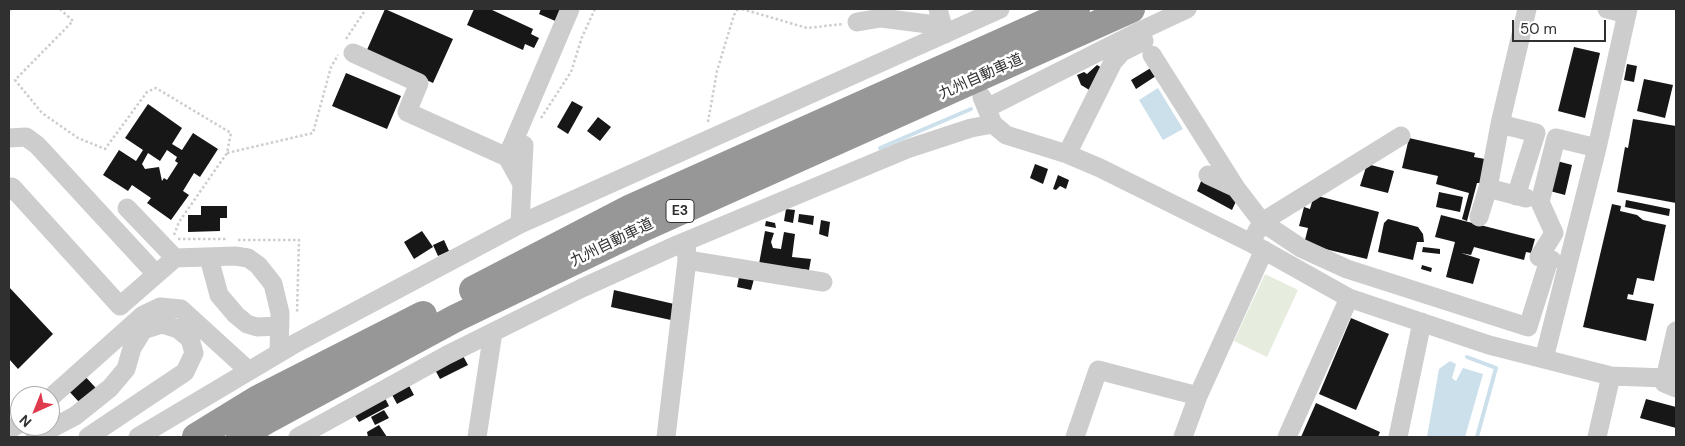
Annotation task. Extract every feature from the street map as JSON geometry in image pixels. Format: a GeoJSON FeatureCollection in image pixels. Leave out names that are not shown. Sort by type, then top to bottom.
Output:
{"type":"FeatureCollection","features":[{"type":"Feature","properties":{"kind":"highway","name":"九州自動車道"},"geometry":{"type":"LineString","coordinates":[[196,437],[258,400],[631,208],[1076,9]]}},
{"type":"Feature","properties":{"kind":"highway","name":"九州自動車道"},"geometry":{"type":"LineString","coordinates":[[240,437],[265,421],[456,318],[638,230],[1142,34]]}},
{"type":"Feature","properties":{"kind":"street"},"geometry":{"type":"LineString","coordinates":[[506,157],[570,9]]}},
{"type":"Feature","properties":{"kind":"street"},"geometry":{"type":"LineString","coordinates":[[138,437],[249,372],[279,352],[520,224],[703,141],[944,25],[1000,9]]}},
{"type":"Feature","properties":{"kind":"street"},"geometry":{"type":"LineString","coordinates":[[298,437],[493,332],[686,241],[907,149],[971,128],[987,110],[1142,34],[1187,9]]}},
{"type":"Feature","properties":{"kind":"street"},"geometry":{"type":"LineString","coordinates":[[1479,217],[1488,188],[1500,124],[1527,9]]}},
{"type":"Feature","properties":{"kind":"street"},"geometry":{"type":"LineString","coordinates":[[1544,359],[1597,148],[1628,11],[1607,9]]}},
{"type":"Feature","properties":{"kind":"street"},"geometry":{"type":"LineString","coordinates":[[857,22],[881,18],[944,25]]}},
{"type":"Feature","properties":{"kind":"street"},"geometry":{"type":"LineString","coordinates":[[944,25],[958,50]]}},
{"type":"Feature","properties":{"kind":"street"},"geometry":{"type":"LineString","coordinates":[[1067,154],[1113,62],[1142,34]]}},
{"type":"Feature","properties":{"kind":"street"},"geometry":{"type":"LineString","coordinates":[[1142,34],[1236,188],[1262,222],[1301,248],[1347,270],[1528,328],[1549,260]]}},
{"type":"Feature","properties":{"kind":"street"},"geometry":{"type":"LineString","coordinates":[[345,50],[419,83],[407,112],[506,157],[522,184]]}},
{"type":"Feature","properties":{"kind":"street"},"geometry":{"type":"LineString","coordinates":[[987,110],[1006,135],[1067,154],[1257,246],[1349,298],[1489,346],[1611,376],[1671,383],[1676,331]]}},
{"type":"Feature","properties":{"kind":"street"},"geometry":{"type":"LineString","coordinates":[[1500,124],[1597,148]]}},
{"type":"Feature","properties":{"kind":"street"},"geometry":{"type":"LineString","coordinates":[[1516,196],[1536,133]]}},
{"type":"Feature","properties":{"kind":"street"},"geometry":{"type":"LineString","coordinates":[[1183,437],[1257,246],[1262,222],[1401,136]]}},
{"type":"Feature","properties":{"kind":"street"},"geometry":{"type":"LineString","coordinates":[[9,138],[26,137],[38,145],[156,274]]}},
{"type":"Feature","properties":{"kind":"street"},"geometry":{"type":"LineString","coordinates":[[1556,138],[1540,202],[1554,233],[1539,257],[1568,264]]}},
{"type":"Feature","properties":{"kind":"street"},"geometry":{"type":"LineString","coordinates":[[520,224],[524,145]]}},
{"type":"Feature","properties":{"kind":"street"},"geometry":{"type":"LineString","coordinates":[[1208,175],[1236,188]]}},
{"type":"Feature","properties":{"kind":"street"},"geometry":{"type":"LineString","coordinates":[[9,191],[12,187],[120,306],[175,258],[235,256],[248,258],[258,265],[273,284],[280,313],[279,352]]}},
{"type":"Feature","properties":{"kind":"street"},"geometry":{"type":"LineString","coordinates":[[1488,188],[1540,202]]}},
{"type":"Feature","properties":{"kind":"street"},"geometry":{"type":"LineString","coordinates":[[127,208],[175,258]]}},
{"type":"Feature","properties":{"kind":"street"},"geometry":{"type":"LineString","coordinates":[[666,437],[687,260],[686,241]]}},
{"type":"Feature","properties":{"kind":"street"},"geometry":{"type":"LineString","coordinates":[[209,258],[213,282],[219,295],[236,315],[247,324],[257,327],[280,326]]}},
{"type":"Feature","properties":{"kind":"street"},"geometry":{"type":"LineString","coordinates":[[687,260],[823,282]]}},
{"type":"Feature","properties":{"kind":"street"},"geometry":{"type":"LineString","coordinates":[[1287,437],[1349,298]]}},
{"type":"Feature","properties":{"kind":"street"},"geometry":{"type":"LineString","coordinates":[[60,389],[143,315],[160,307],[181,308],[249,372]]}},
{"type":"Feature","properties":{"kind":"street"},"geometry":{"type":"LineString","coordinates":[[1398,437],[1422,322]]}},
{"type":"Feature","properties":{"kind":"street"},"geometry":{"type":"LineString","coordinates":[[35,437],[75,416],[110,388],[126,369],[132,348],[143,330],[162,324],[178,329],[190,340],[194,352],[186,372],[88,437]]}},
{"type":"Feature","properties":{"kind":"street"},"geometry":{"type":"LineString","coordinates":[[60,437],[84,424],[106,407],[122,393],[136,376],[140,360],[143,330]]}},
{"type":"Feature","properties":{"kind":"street"},"geometry":{"type":"LineString","coordinates":[[477,437],[493,332]]}},
{"type":"Feature","properties":{"kind":"street"},"geometry":{"type":"LineString","coordinates":[[1075,437],[1098,370],[1198,396]]}},
{"type":"Feature","properties":{"kind":"street"},"geometry":{"type":"LineString","coordinates":[[1597,437],[1611,376]]}},
{"type":"Feature","properties":{"kind":"path"},"geometry":{"type":"LineString","coordinates":[[60,9],[73,21],[15,80],[42,113],[78,138],[105,149],[146,92],[156,88],[231,133],[227,153],[179,222],[172,239],[299,240],[297,314]]}},
{"type":"Feature","properties":{"kind":"path"},"geometry":{"type":"LineString","coordinates":[[227,153],[313,133],[330,67],[345,50],[366,9]]}},
{"type":"Feature","properties":{"kind":"path"},"geometry":{"type":"LineString","coordinates":[[540,121],[571,72],[582,38],[595,9]]}},
{"type":"Feature","properties":{"kind":"path"},"geometry":{"type":"LineString","coordinates":[[703,141],[712,108],[717,71],[734,15],[740,9],[806,28],[857,22]]}},
{"type":"Feature","properties":{"kind":"shaded area"},"geometry":{"type":"Polygon","coordinates":[[[1265,274],[1298,290],[1267,357],[1234,341],[1265,274]]]}},
{"type":"Feature","properties":{"kind":"water"},"geometry":{"type":"Polygon","coordinates":[[[1158,88],[1183,129],[1163,140],[1139,100],[1158,88]]]}},
{"type":"Feature","properties":{"kind":"water"},"geometry":{"type":"Polygon","coordinates":[[[1450,361],[1456,364],[1452,378],[1456,381],[1463,368],[1483,374],[1465,437],[1427,437],[1439,369],[1450,361]]]}},
{"type":"Feature","properties":{"kind":"building"},"geometry":{"type":"Polygon","coordinates":[[[385,9],[453,39],[433,83],[366,52],[385,9]]]}},
{"type":"Feature","properties":{"kind":"building"},"geometry":{"type":"Polygon","coordinates":[[[474,9],[490,9],[533,29],[531,34],[539,38],[534,48],[525,44],[523,50],[467,25],[474,9]]]}},
{"type":"Feature","properties":{"kind":"building"},"geometry":{"type":"Polygon","coordinates":[[[541,9],[567,9],[560,23],[539,14],[541,9]]]}},
{"type":"Feature","properties":{"kind":"building"},"geometry":{"type":"Polygon","coordinates":[[[1574,47],[1600,53],[1585,118],[1558,111],[1574,47]]]}},
{"type":"Feature","properties":{"kind":"building"},"geometry":{"type":"Polygon","coordinates":[[[1627,64],[1637,66],[1634,82],[1624,80],[1627,64]]]}},
{"type":"Feature","properties":{"kind":"building"},"geometry":{"type":"Polygon","coordinates":[[[1097,65],[1104,69],[1091,91],[1081,85],[1077,75],[1084,72],[1087,74],[1097,65]]]}},
{"type":"Feature","properties":{"kind":"building"},"geometry":{"type":"Polygon","coordinates":[[[1154,66],[1159,74],[1136,89],[1131,80],[1154,66]]]}},
{"type":"Feature","properties":{"kind":"building"},"geometry":{"type":"Polygon","coordinates":[[[346,73],[401,96],[387,129],[332,106],[346,73]]]}},
{"type":"Feature","properties":{"kind":"building"},"geometry":{"type":"Polygon","coordinates":[[[1644,79],[1673,85],[1665,118],[1637,111],[1644,79]]]}},
{"type":"Feature","properties":{"kind":"building"},"geometry":{"type":"Polygon","coordinates":[[[572,101],[583,107],[568,134],[557,127],[572,101]]]}},
{"type":"Feature","properties":{"kind":"building"},"geometry":{"type":"Polygon","coordinates":[[[148,104],[182,128],[172,144],[182,150],[193,133],[218,149],[200,177],[194,173],[183,191],[189,195],[171,220],[147,203],[151,198],[132,185],[128,191],[103,175],[119,150],[136,161],[143,150],[125,138],[148,104]],[[167,150],[160,161],[148,153],[142,164],[145,169],[159,167],[162,181],[164,178],[167,180],[178,163],[175,161],[177,157],[167,150]]]}},
{"type":"Feature","properties":{"kind":"building"},"geometry":{"type":"Polygon","coordinates":[[[598,117],[611,127],[600,141],[587,131],[598,117]]]}},
{"type":"Feature","properties":{"kind":"building"},"geometry":{"type":"Polygon","coordinates":[[[1633,119],[1676,126],[1676,203],[1617,192],[1625,147],[1628,148],[1633,119]]]}},
{"type":"Feature","properties":{"kind":"building"},"geometry":{"type":"Polygon","coordinates":[[[1409,138],[1475,153],[1474,157],[1485,159],[1480,183],[1477,183],[1467,221],[1462,219],[1469,193],[1436,184],[1438,176],[1402,168],[1409,138]]]}},
{"type":"Feature","properties":{"kind":"building"},"geometry":{"type":"Polygon","coordinates":[[[1557,161],[1572,165],[1565,195],[1550,191],[1557,161]]]}},
{"type":"Feature","properties":{"kind":"building"},"geometry":{"type":"Polygon","coordinates":[[[1035,164],[1048,169],[1043,184],[1030,178],[1035,164]]]}},
{"type":"Feature","properties":{"kind":"building"},"geometry":{"type":"Polygon","coordinates":[[[1367,164],[1394,171],[1388,193],[1360,186],[1367,164]]]}},
{"type":"Feature","properties":{"kind":"building"},"geometry":{"type":"Polygon","coordinates":[[[1058,175],[1069,180],[1066,189],[1060,186],[1056,190],[1053,189],[1058,175]]]}},
{"type":"Feature","properties":{"kind":"building"},"geometry":{"type":"Polygon","coordinates":[[[1202,179],[1238,197],[1232,210],[1197,191],[1202,179]]]}},
{"type":"Feature","properties":{"kind":"building"},"geometry":{"type":"Polygon","coordinates":[[[1439,192],[1463,197],[1460,212],[1436,207],[1439,192]]]}},
{"type":"Feature","properties":{"kind":"building"},"geometry":{"type":"Polygon","coordinates":[[[1314,195],[1379,212],[1367,259],[1304,244],[1308,228],[1299,226],[1304,207],[1310,209],[1314,195]]]}},
{"type":"Feature","properties":{"kind":"building"},"geometry":{"type":"Polygon","coordinates":[[[1626,200],[1670,209],[1669,216],[1625,207],[1626,200]]]}},
{"type":"Feature","properties":{"kind":"building"},"geometry":{"type":"Polygon","coordinates":[[[1612,204],[1621,206],[1620,211],[1637,215],[1643,220],[1666,225],[1654,281],[1637,278],[1633,295],[1628,294],[1627,299],[1654,304],[1646,341],[1583,327],[1612,204]]]}},
{"type":"Feature","properties":{"kind":"building"},"geometry":{"type":"Polygon","coordinates":[[[201,206],[227,206],[227,218],[220,218],[220,231],[188,232],[188,215],[201,215],[201,206]]]}},
{"type":"Feature","properties":{"kind":"building"},"geometry":{"type":"Polygon","coordinates":[[[786,209],[795,210],[793,223],[784,221],[786,209]]]}},
{"type":"Feature","properties":{"kind":"building"},"geometry":{"type":"Polygon","coordinates":[[[799,214],[814,216],[813,225],[798,222],[799,214]]]}},
{"type":"Feature","properties":{"kind":"building"},"geometry":{"type":"Polygon","coordinates":[[[1441,215],[1535,239],[1531,253],[1526,252],[1524,260],[1474,247],[1471,255],[1461,253],[1480,259],[1473,284],[1446,277],[1455,242],[1435,237],[1441,215]]]}},
{"type":"Feature","properties":{"kind":"building"},"geometry":{"type":"Polygon","coordinates":[[[1388,219],[1418,227],[1423,234],[1424,242],[1417,242],[1413,260],[1378,252],[1384,223],[1388,219]]]}},
{"type":"Feature","properties":{"kind":"building"},"geometry":{"type":"Polygon","coordinates":[[[821,220],[830,222],[828,237],[819,234],[821,220]]]}},
{"type":"Feature","properties":{"kind":"building"},"geometry":{"type":"Polygon","coordinates":[[[766,221],[775,223],[776,228],[765,226],[766,221]]]}},
{"type":"Feature","properties":{"kind":"building"},"geometry":{"type":"Polygon","coordinates":[[[422,231],[433,247],[414,259],[404,242],[422,231]]]}},
{"type":"Feature","properties":{"kind":"building"},"geometry":{"type":"Polygon","coordinates":[[[765,231],[774,233],[771,242],[773,248],[781,249],[784,232],[795,234],[792,257],[811,259],[809,270],[759,264],[765,231]]]}},
{"type":"Feature","properties":{"kind":"building"},"geometry":{"type":"Polygon","coordinates":[[[444,240],[449,251],[438,256],[433,245],[444,240]]]}},
{"type":"Feature","properties":{"kind":"building"},"geometry":{"type":"Polygon","coordinates":[[[1423,247],[1440,249],[1440,254],[1422,252],[1423,247]]]}},
{"type":"Feature","properties":{"kind":"building"},"geometry":{"type":"Polygon","coordinates":[[[1422,265],[1432,268],[1431,272],[1421,269],[1422,265]]]}},
{"type":"Feature","properties":{"kind":"building"},"geometry":{"type":"Polygon","coordinates":[[[739,277],[754,279],[751,290],[737,287],[739,277]]]}},
{"type":"Feature","properties":{"kind":"building"},"geometry":{"type":"Polygon","coordinates":[[[9,287],[53,334],[18,369],[9,359],[9,287]]]}},
{"type":"Feature","properties":{"kind":"building"},"geometry":{"type":"Polygon","coordinates":[[[614,290],[674,304],[671,320],[611,307],[614,290]]]}},
{"type":"Feature","properties":{"kind":"building"},"geometry":{"type":"Polygon","coordinates":[[[1351,318],[1389,334],[1356,410],[1319,394],[1351,318]]]}},
{"type":"Feature","properties":{"kind":"building"},"geometry":{"type":"Polygon","coordinates":[[[462,354],[468,365],[440,379],[434,368],[462,354]]]}},
{"type":"Feature","properties":{"kind":"building"},"geometry":{"type":"Polygon","coordinates":[[[82,373],[107,400],[91,415],[66,388],[82,373]]]}},
{"type":"Feature","properties":{"kind":"building"},"geometry":{"type":"Polygon","coordinates":[[[407,382],[414,395],[397,404],[390,391],[407,382]]]}},
{"type":"Feature","properties":{"kind":"building"},"geometry":{"type":"Polygon","coordinates":[[[385,398],[389,406],[359,422],[354,414],[385,398]]]}},
{"type":"Feature","properties":{"kind":"building"},"geometry":{"type":"Polygon","coordinates":[[[1646,399],[1676,407],[1676,428],[1640,418],[1646,399]]]}},
{"type":"Feature","properties":{"kind":"building"},"geometry":{"type":"Polygon","coordinates":[[[1316,403],[1380,432],[1378,437],[1301,437],[1316,403]]]}},
{"type":"Feature","properties":{"kind":"building"},"geometry":{"type":"Polygon","coordinates":[[[384,410],[389,418],[375,425],[371,417],[384,410]]]}},
{"type":"Feature","properties":{"kind":"building"},"geometry":{"type":"Polygon","coordinates":[[[379,425],[387,437],[368,437],[367,432],[379,425]]]}},
{"type":"Feature","properties":{"kind":"waterway"},"geometry":{"type":"LineString","coordinates":[[880,148],[971,109]]}},
{"type":"Feature","properties":{"kind":"waterway"},"geometry":{"type":"LineString","coordinates":[[1467,357],[1496,368],[1477,437]]}}]}
